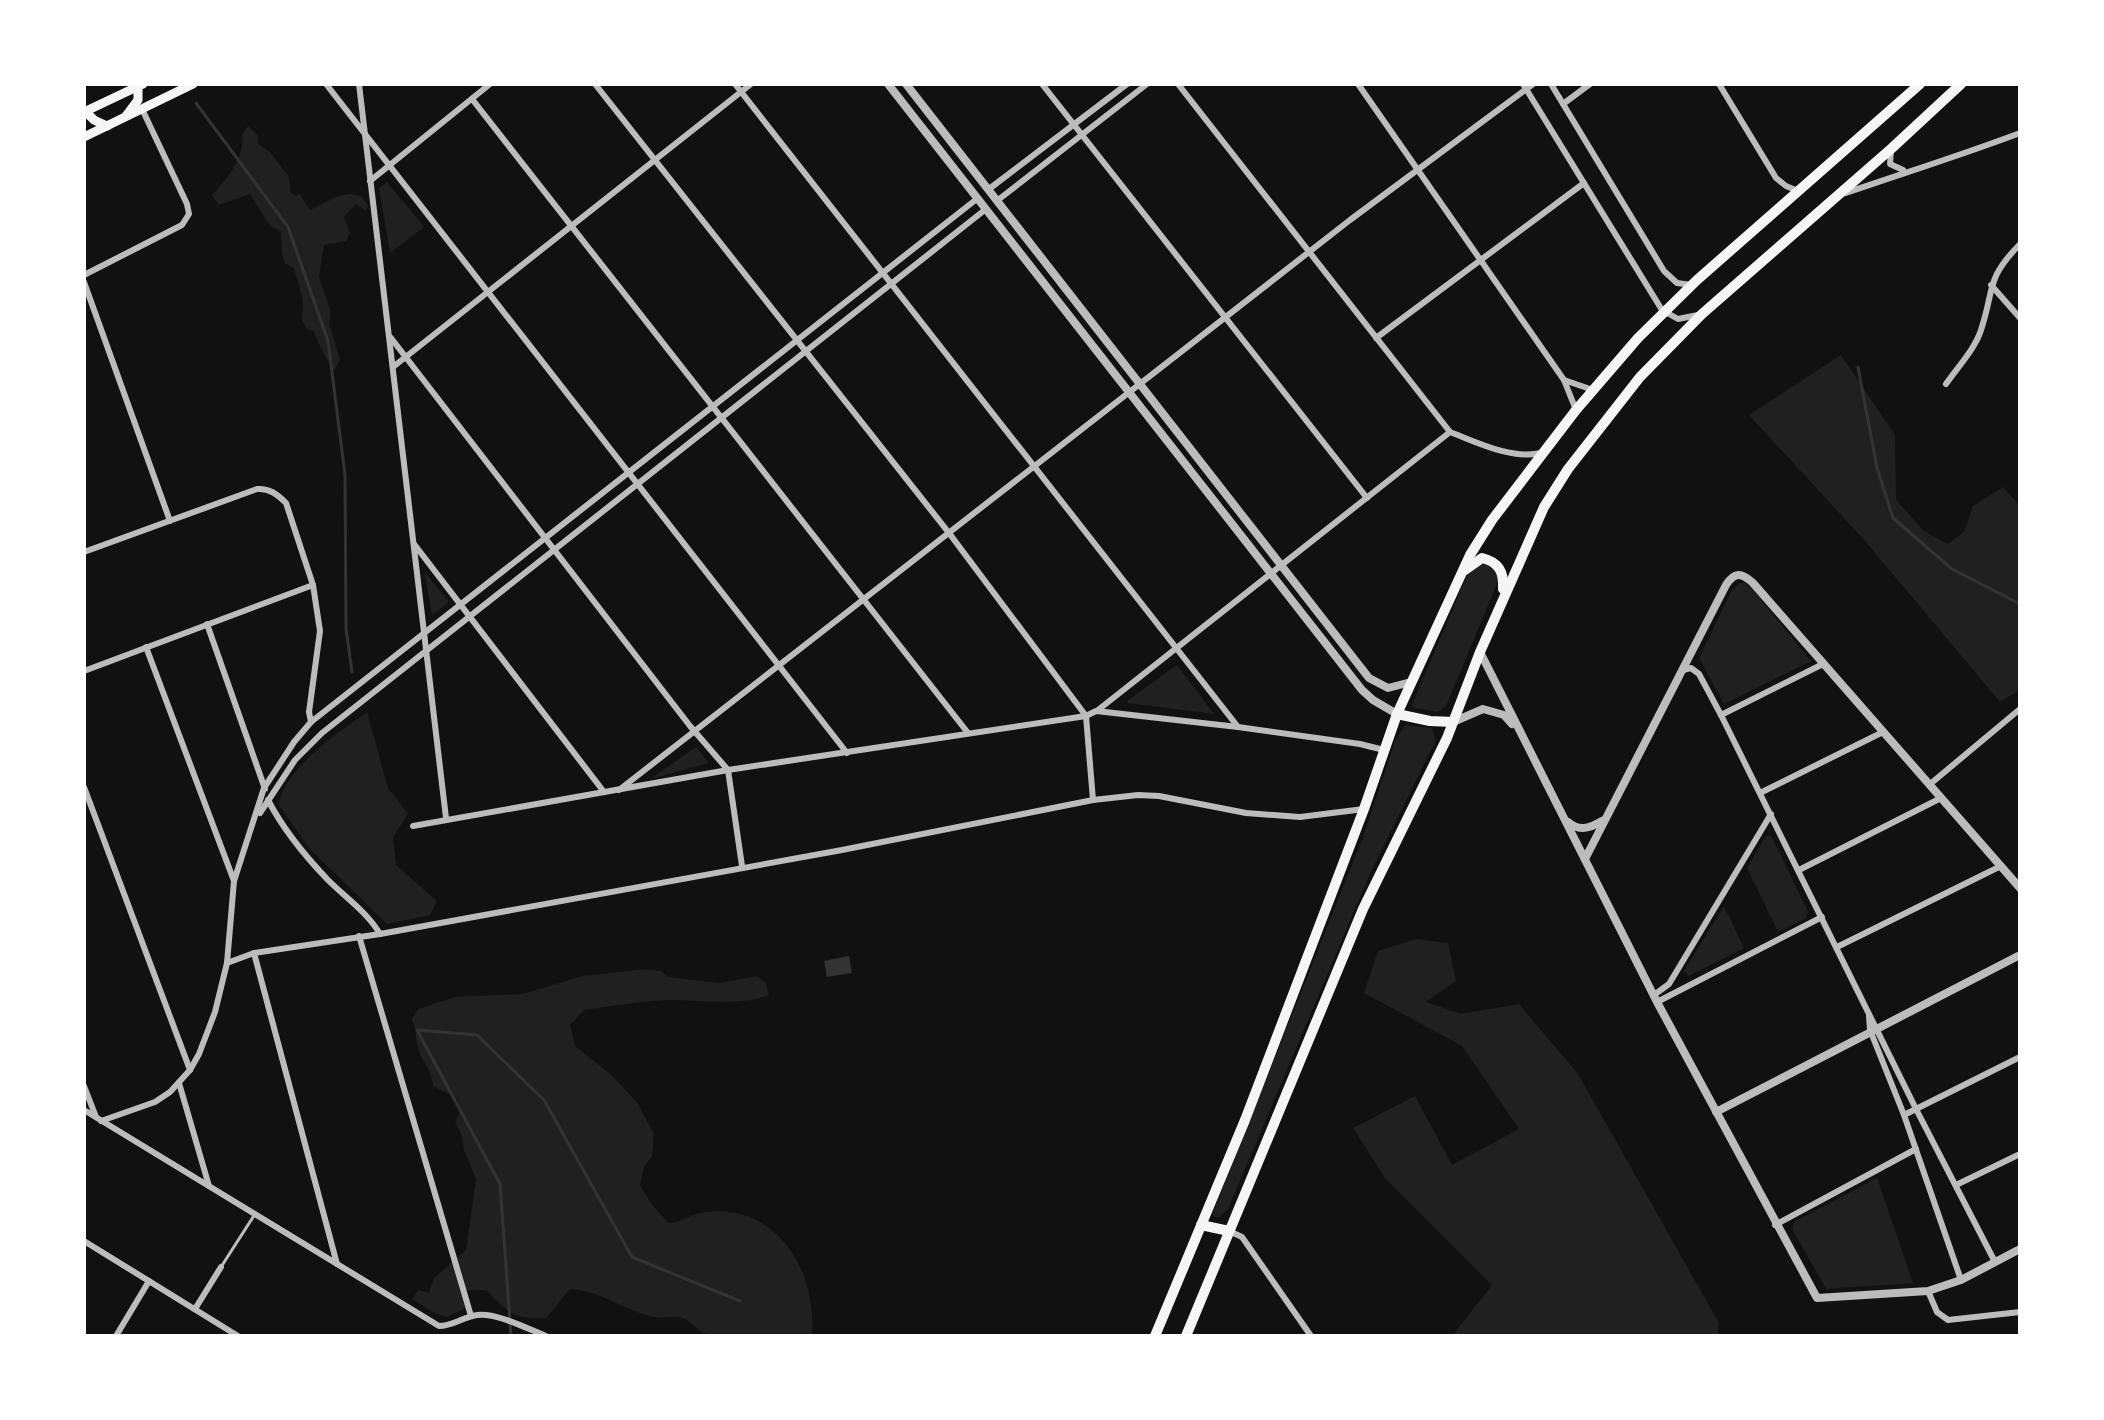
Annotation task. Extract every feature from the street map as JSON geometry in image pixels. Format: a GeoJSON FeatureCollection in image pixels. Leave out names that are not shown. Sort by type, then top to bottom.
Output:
{"type":"FeatureCollection","features":[{"type":"Feature","properties":{"kind":"main road"},"geometry":{"type":"LineString","coordinates":[[84,137],[193,84]]}},
{"type":"Feature","properties":{"kind":"main road"},"geometry":{"type":"LineString","coordinates":[[1155,1336],[1245,1120],[1364,809],[1397,714],[1459,576],[1492,520],[1576,410],[1638,338],[1692,285],[1920,84]]}},
{"type":"Feature","properties":{"kind":"main road"},"geometry":{"type":"LineString","coordinates":[[1186,1336],[1363,909],[1453,722],[1502,599],[1544,507],[1568,469],[1640,377],[1702,314],[1961,84]]}},
{"type":"Feature","properties":{"kind":"main road"},"geometry":{"type":"LineString","coordinates":[[107,126],[94,120],[84,110],[139,85],[138,100],[125,118]]}},
{"type":"Feature","properties":{"kind":"main road"},"geometry":{"type":"LineString","coordinates":[[1459,576],[1482,558],[1492,560],[1500,567],[1504,579],[1502,599]]}},
{"type":"Feature","properties":{"kind":"main road"},"geometry":{"type":"LineString","coordinates":[[1397,714],[1453,722]]}},
{"type":"Feature","properties":{"kind":"main road"},"geometry":{"type":"LineString","coordinates":[[1201,1225],[1229,1231]]}},
{"type":"Feature","properties":{"kind":"street"},"geometry":{"type":"LineString","coordinates":[[326,84],[847,753]]}},
{"type":"Feature","properties":{"kind":"street"},"geometry":{"type":"LineString","coordinates":[[359,84],[446,818]]}},
{"type":"Feature","properties":{"kind":"street"},"geometry":{"type":"LineString","coordinates":[[370,181],[490,84]]}},
{"type":"Feature","properties":{"kind":"street"},"geometry":{"type":"LineString","coordinates":[[595,84],[949,533],[1086,716],[1093,800]]}},
{"type":"Feature","properties":{"kind":"street"},"geometry":{"type":"LineString","coordinates":[[735,84],[889,285],[1238,727]]}},
{"type":"Feature","properties":{"kind":"street"},"geometry":{"type":"LineString","coordinates":[[393,367],[751,84]]}},
{"type":"Feature","properties":{"kind":"street"},"geometry":{"type":"LineString","coordinates":[[888,84],[1362,690],[1397,714]]}},
{"type":"Feature","properties":{"kind":"street"},"geometry":{"type":"LineString","coordinates":[[906,84],[1373,682],[1388,688],[1411,682]]}},
{"type":"Feature","properties":{"kind":"street"},"geometry":{"type":"LineString","coordinates":[[1042,84],[1367,498]]}},
{"type":"Feature","properties":{"kind":"street"},"geometry":{"type":"LineString","coordinates":[[99,1119],[155,1102],[179,1083],[199,1054],[215,1012],[227,963],[234,881],[264,788],[311,722],[1127,84]]}},
{"type":"Feature","properties":{"kind":"street"},"geometry":{"type":"LineString","coordinates":[[256,820],[295,760],[322,733],[1147,84]]}},
{"type":"Feature","properties":{"kind":"street"},"geometry":{"type":"LineString","coordinates":[[1178,84],[1450,432],[1514,452],[1530,455],[1544,452]]}},
{"type":"Feature","properties":{"kind":"street"},"geometry":{"type":"LineString","coordinates":[[1358,84],[1564,380],[1576,410]]}},
{"type":"Feature","properties":{"kind":"street"},"geometry":{"type":"LineString","coordinates":[[1551,84],[1664,271],[1677,283],[1692,285]]}},
{"type":"Feature","properties":{"kind":"street"},"geometry":{"type":"LineString","coordinates":[[1563,104],[1590,84]]}},
{"type":"Feature","properties":{"kind":"street"},"geometry":{"type":"LineString","coordinates":[[1719,84],[1776,178],[1798,191]]}},
{"type":"Feature","properties":{"kind":"street"},"geometry":{"type":"LineString","coordinates":[[619,790],[1527,85],[1665,312],[1678,319],[1702,314]]}},
{"type":"Feature","properties":{"kind":"street"},"geometry":{"type":"LineString","coordinates":[[472,99],[968,733]]}},
{"type":"Feature","properties":{"kind":"street"},"geometry":{"type":"LineString","coordinates":[[84,275],[182,225],[189,214],[142,109]]}},
{"type":"Feature","properties":{"kind":"street"},"geometry":{"type":"LineString","coordinates":[[1837,196],[2020,133]]}},
{"type":"Feature","properties":{"kind":"street"},"geometry":{"type":"LineString","coordinates":[[1892,148],[1890,164],[1893,168],[1907,171]]}},
{"type":"Feature","properties":{"kind":"street"},"geometry":{"type":"LineString","coordinates":[[1376,338],[1584,183]]}},
{"type":"Feature","properties":{"kind":"street"},"geometry":{"type":"LineString","coordinates":[[1946,384],[1981,333],[1991,285],[1999,267],[2020,244]]}},
{"type":"Feature","properties":{"kind":"street"},"geometry":{"type":"LineString","coordinates":[[84,282],[170,521]]}},
{"type":"Feature","properties":{"kind":"street"},"geometry":{"type":"LineString","coordinates":[[1991,285],[2020,318]]}},
{"type":"Feature","properties":{"kind":"street"},"geometry":{"type":"LineString","coordinates":[[391,338],[694,731],[728,770],[742,866]]}},
{"type":"Feature","properties":{"kind":"street"},"geometry":{"type":"LineString","coordinates":[[1564,380],[1593,390]]}},
{"type":"Feature","properties":{"kind":"street"},"geometry":{"type":"LineString","coordinates":[[413,826],[728,770],[1086,716],[1177,649],[1450,432]]}},
{"type":"Feature","properties":{"kind":"street"},"geometry":{"type":"LineString","coordinates":[[84,552],[257,489],[273,492],[286,503],[313,585],[320,631],[309,712],[311,722],[322,733]]}},
{"type":"Feature","properties":{"kind":"street"},"geometry":{"type":"LineString","coordinates":[[414,544],[604,792]]}},
{"type":"Feature","properties":{"kind":"street"},"geometry":{"type":"LineString","coordinates":[[1585,859],[1726,585],[1737,574],[1753,583],[2020,888]]}},
{"type":"Feature","properties":{"kind":"street"},"geometry":{"type":"LineString","coordinates":[[84,671],[313,585]]}},
{"type":"Feature","properties":{"kind":"street"},"geometry":{"type":"LineString","coordinates":[[207,624],[268,800],[279,821],[380,934]]}},
{"type":"Feature","properties":{"kind":"street"},"geometry":{"type":"LineString","coordinates":[[146,647],[234,881]]}},
{"type":"Feature","properties":{"kind":"street"},"geometry":{"type":"LineString","coordinates":[[1480,652],[1655,999],[1817,1298],[1928,1291],[1961,1280],[2020,1249]]}},
{"type":"Feature","properties":{"kind":"street"},"geometry":{"type":"LineString","coordinates":[[1721,715],[1823,664]]}},
{"type":"Feature","properties":{"kind":"street"},"geometry":{"type":"LineString","coordinates":[[1682,671],[1691,668],[1699,674],[1869,1012],[1961,1280]]}},
{"type":"Feature","properties":{"kind":"street"},"geometry":{"type":"LineString","coordinates":[[1453,722],[1475,711],[1488,709],[1504,715],[1521,734]]}},
{"type":"Feature","properties":{"kind":"street"},"geometry":{"type":"LineString","coordinates":[[1929,785],[2020,709]]}},
{"type":"Feature","properties":{"kind":"street"},"geometry":{"type":"LineString","coordinates":[[1096,711],[1238,727],[1384,750]]}},
{"type":"Feature","properties":{"kind":"street"},"geometry":{"type":"LineString","coordinates":[[1760,793],[1883,732]]}},
{"type":"Feature","properties":{"kind":"street"},"geometry":{"type":"LineString","coordinates":[[84,787],[190,1070]]}},
{"type":"Feature","properties":{"kind":"street"},"geometry":{"type":"LineString","coordinates":[[227,963],[254,953],[380,934],[842,850],[1093,800],[1159,796],[1246,813],[1300,817],[1364,809]]}},
{"type":"Feature","properties":{"kind":"street"},"geometry":{"type":"LineString","coordinates":[[1799,870],[1941,798]]}},
{"type":"Feature","properties":{"kind":"street"},"geometry":{"type":"LineString","coordinates":[[1655,999],[1669,984],[1771,814]]}},
{"type":"Feature","properties":{"kind":"street"},"geometry":{"type":"LineString","coordinates":[[1562,817],[1576,828],[1591,827],[1603,821]]}},
{"type":"Feature","properties":{"kind":"street"},"geometry":{"type":"LineString","coordinates":[[1837,947],[2001,866]]}},
{"type":"Feature","properties":{"kind":"street"},"geometry":{"type":"LineString","coordinates":[[1655,999],[1822,917]]}},
{"type":"Feature","properties":{"kind":"street"},"geometry":{"type":"LineString","coordinates":[[359,936],[471,1316]]}},
{"type":"Feature","properties":{"kind":"street"},"geometry":{"type":"LineString","coordinates":[[254,953],[337,1264]]}},
{"type":"Feature","properties":{"kind":"street"},"geometry":{"type":"LineString","coordinates":[[1716,1112],[2020,955]]}},
{"type":"Feature","properties":{"kind":"street"},"geometry":{"type":"LineString","coordinates":[[1873,1029],[1995,1262]]}},
{"type":"Feature","properties":{"kind":"street"},"geometry":{"type":"LineString","coordinates":[[1904,1115],[2020,1057]]}},
{"type":"Feature","properties":{"kind":"street"},"geometry":{"type":"LineString","coordinates":[[179,1083],[209,1186]]}},
{"type":"Feature","properties":{"kind":"street"},"geometry":{"type":"LineString","coordinates":[[84,1086],[99,1119]]}},
{"type":"Feature","properties":{"kind":"street"},"geometry":{"type":"LineString","coordinates":[[84,1110],[439,1326],[488,1314],[546,1336]]}},
{"type":"Feature","properties":{"kind":"street"},"geometry":{"type":"LineString","coordinates":[[1775,1225],[1916,1149]]}},
{"type":"Feature","properties":{"kind":"street"},"geometry":{"type":"LineString","coordinates":[[1956,1185],[2020,1154]]}},
{"type":"Feature","properties":{"kind":"street"},"geometry":{"type":"LineString","coordinates":[[1229,1231],[1242,1237],[1311,1336]]}},
{"type":"Feature","properties":{"kind":"street"},"geometry":{"type":"LineString","coordinates":[[84,1241],[238,1336]]}},
{"type":"Feature","properties":{"kind":"street"},"geometry":{"type":"LineString","coordinates":[[195,1309],[221,1267]]}},
{"type":"Feature","properties":{"kind":"street"},"geometry":{"type":"LineString","coordinates":[[116,1336],[149,1281]]}},
{"type":"Feature","properties":{"kind":"street"},"geometry":{"type":"LineString","coordinates":[[1928,1291],[1937,1312],[1948,1320],[2020,1312]]}},
{"type":"Feature","properties":{"kind":"lane"},"geometry":{"type":"LineString","coordinates":[[221,1267],[255,1214]]}},
{"type":"Feature","properties":{"kind":"shaded area"},"geometry":{"type":"Polygon","coordinates":[[[248,126],[258,136],[258,144],[270,152],[289,177],[291,193],[297,196],[299,193],[310,210],[349,194],[357,195],[368,206],[366,211],[356,204],[344,217],[350,233],[346,241],[324,245],[319,277],[331,312],[329,323],[340,360],[334,371],[314,331],[308,330],[302,321],[303,301],[294,268],[286,264],[282,254],[281,231],[270,226],[250,194],[219,205],[212,195],[234,168],[241,152],[242,135],[248,126]]]}},
{"type":"Feature","properties":{"kind":"shaded area"},"geometry":{"type":"Polygon","coordinates":[[[387,182],[424,227],[390,253],[379,188],[387,182]]]}},
{"type":"Feature","properties":{"kind":"shaded area"},"geometry":{"type":"Polygon","coordinates":[[[1841,355],[1895,435],[1896,500],[1924,531],[1948,544],[1964,532],[1973,506],[2003,487],[2020,506],[2020,690],[2000,702],[1866,542],[1749,415],[1841,355]]]}},
{"type":"Feature","properties":{"kind":"shaded area"},"geometry":{"type":"Polygon","coordinates":[[[1478,563],[1496,569],[1499,579],[1446,706],[1438,712],[1411,707],[1469,571],[1478,563]]]}},
{"type":"Feature","properties":{"kind":"shaded area"},"geometry":{"type":"Polygon","coordinates":[[[424,571],[449,602],[432,615],[424,571]]]}},
{"type":"Feature","properties":{"kind":"shaded area"},"geometry":{"type":"Polygon","coordinates":[[[1739,583],[1745,583],[1753,590],[1811,661],[1724,704],[1699,658],[1732,590],[1739,583]]]}},
{"type":"Feature","properties":{"kind":"shaded area"},"geometry":{"type":"Polygon","coordinates":[[[1177,665],[1214,714],[1127,703],[1128,700],[1177,665]]]}},
{"type":"Feature","properties":{"kind":"shaded area"},"geometry":{"type":"Polygon","coordinates":[[[367,712],[388,788],[408,814],[393,837],[396,865],[437,901],[430,915],[387,924],[309,848],[279,805],[290,778],[301,765],[367,712]]]}},
{"type":"Feature","properties":{"kind":"shaded area"},"geometry":{"type":"Polygon","coordinates":[[[1405,725],[1432,728],[1436,740],[1369,876],[1228,1209],[1218,1218],[1212,1215],[1362,840],[1395,741],[1405,725]]]}},
{"type":"Feature","properties":{"kind":"shaded area"},"geometry":{"type":"Polygon","coordinates":[[[696,747],[709,763],[650,779],[696,747]]]}},
{"type":"Feature","properties":{"kind":"shaded area"},"geometry":{"type":"Polygon","coordinates":[[[1771,835],[1808,912],[1805,919],[1778,932],[1747,868],[1766,836],[1771,835]]]}},
{"type":"Feature","properties":{"kind":"shaded area"},"geometry":{"type":"Polygon","coordinates":[[[1724,906],[1744,948],[1689,976],[1684,971],[1724,906]]]}},
{"type":"Feature","properties":{"kind":"shaded area"},"geometry":{"type":"Polygon","coordinates":[[[1416,939],[1448,943],[1456,981],[1426,1002],[1461,1014],[1519,1004],[1578,1074],[1719,1323],[1717,1336],[1452,1336],[1492,1285],[1385,1178],[1353,1128],[1415,1096],[1452,1165],[1519,1129],[1462,1046],[1364,993],[1378,951],[1416,939]]]}},
{"type":"Feature","properties":{"kind":"shaded area"},"geometry":{"type":"Polygon","coordinates":[[[849,956],[852,973],[827,977],[824,961],[849,956]]]}},
{"type":"Feature","properties":{"kind":"shaded area"},"geometry":{"type":"Polygon","coordinates":[[[646,969],[661,971],[668,977],[719,983],[757,976],[766,983],[769,995],[756,999],[731,1002],[664,1000],[584,1010],[570,1025],[575,1046],[608,1072],[637,1102],[654,1134],[652,1156],[644,1167],[640,1185],[652,1205],[669,1223],[705,1212],[731,1212],[753,1219],[772,1230],[800,1266],[808,1288],[812,1336],[712,1336],[681,1318],[654,1317],[581,1290],[570,1289],[546,1318],[518,1316],[486,1290],[462,1290],[466,1308],[447,1317],[412,1299],[419,1290],[429,1293],[434,1278],[466,1250],[476,1179],[455,1123],[461,1109],[456,1097],[433,1086],[419,1050],[412,1019],[418,1009],[456,997],[523,994],[583,976],[646,969]]]}},
{"type":"Feature","properties":{"kind":"shaded area"},"geometry":{"type":"Polygon","coordinates":[[[1877,1178],[1913,1283],[1826,1289],[1792,1229],[1794,1222],[1877,1178]]]}},
{"type":"Feature","properties":{"kind":"waterway"},"geometry":{"type":"LineString","coordinates":[[196,103],[288,227],[328,341],[345,475],[346,628],[352,672]]}},
{"type":"Feature","properties":{"kind":"waterway"},"geometry":{"type":"LineString","coordinates":[[1858,367],[1877,468],[1893,518],[1952,569],[2020,604]]}},
{"type":"Feature","properties":{"kind":"waterway"},"geometry":{"type":"LineString","coordinates":[[417,1030],[477,1035],[544,1100],[632,1257],[740,1301]]}},
{"type":"Feature","properties":{"kind":"waterway"},"geometry":{"type":"LineString","coordinates":[[417,1030],[500,1184],[511,1336]]}}]}
